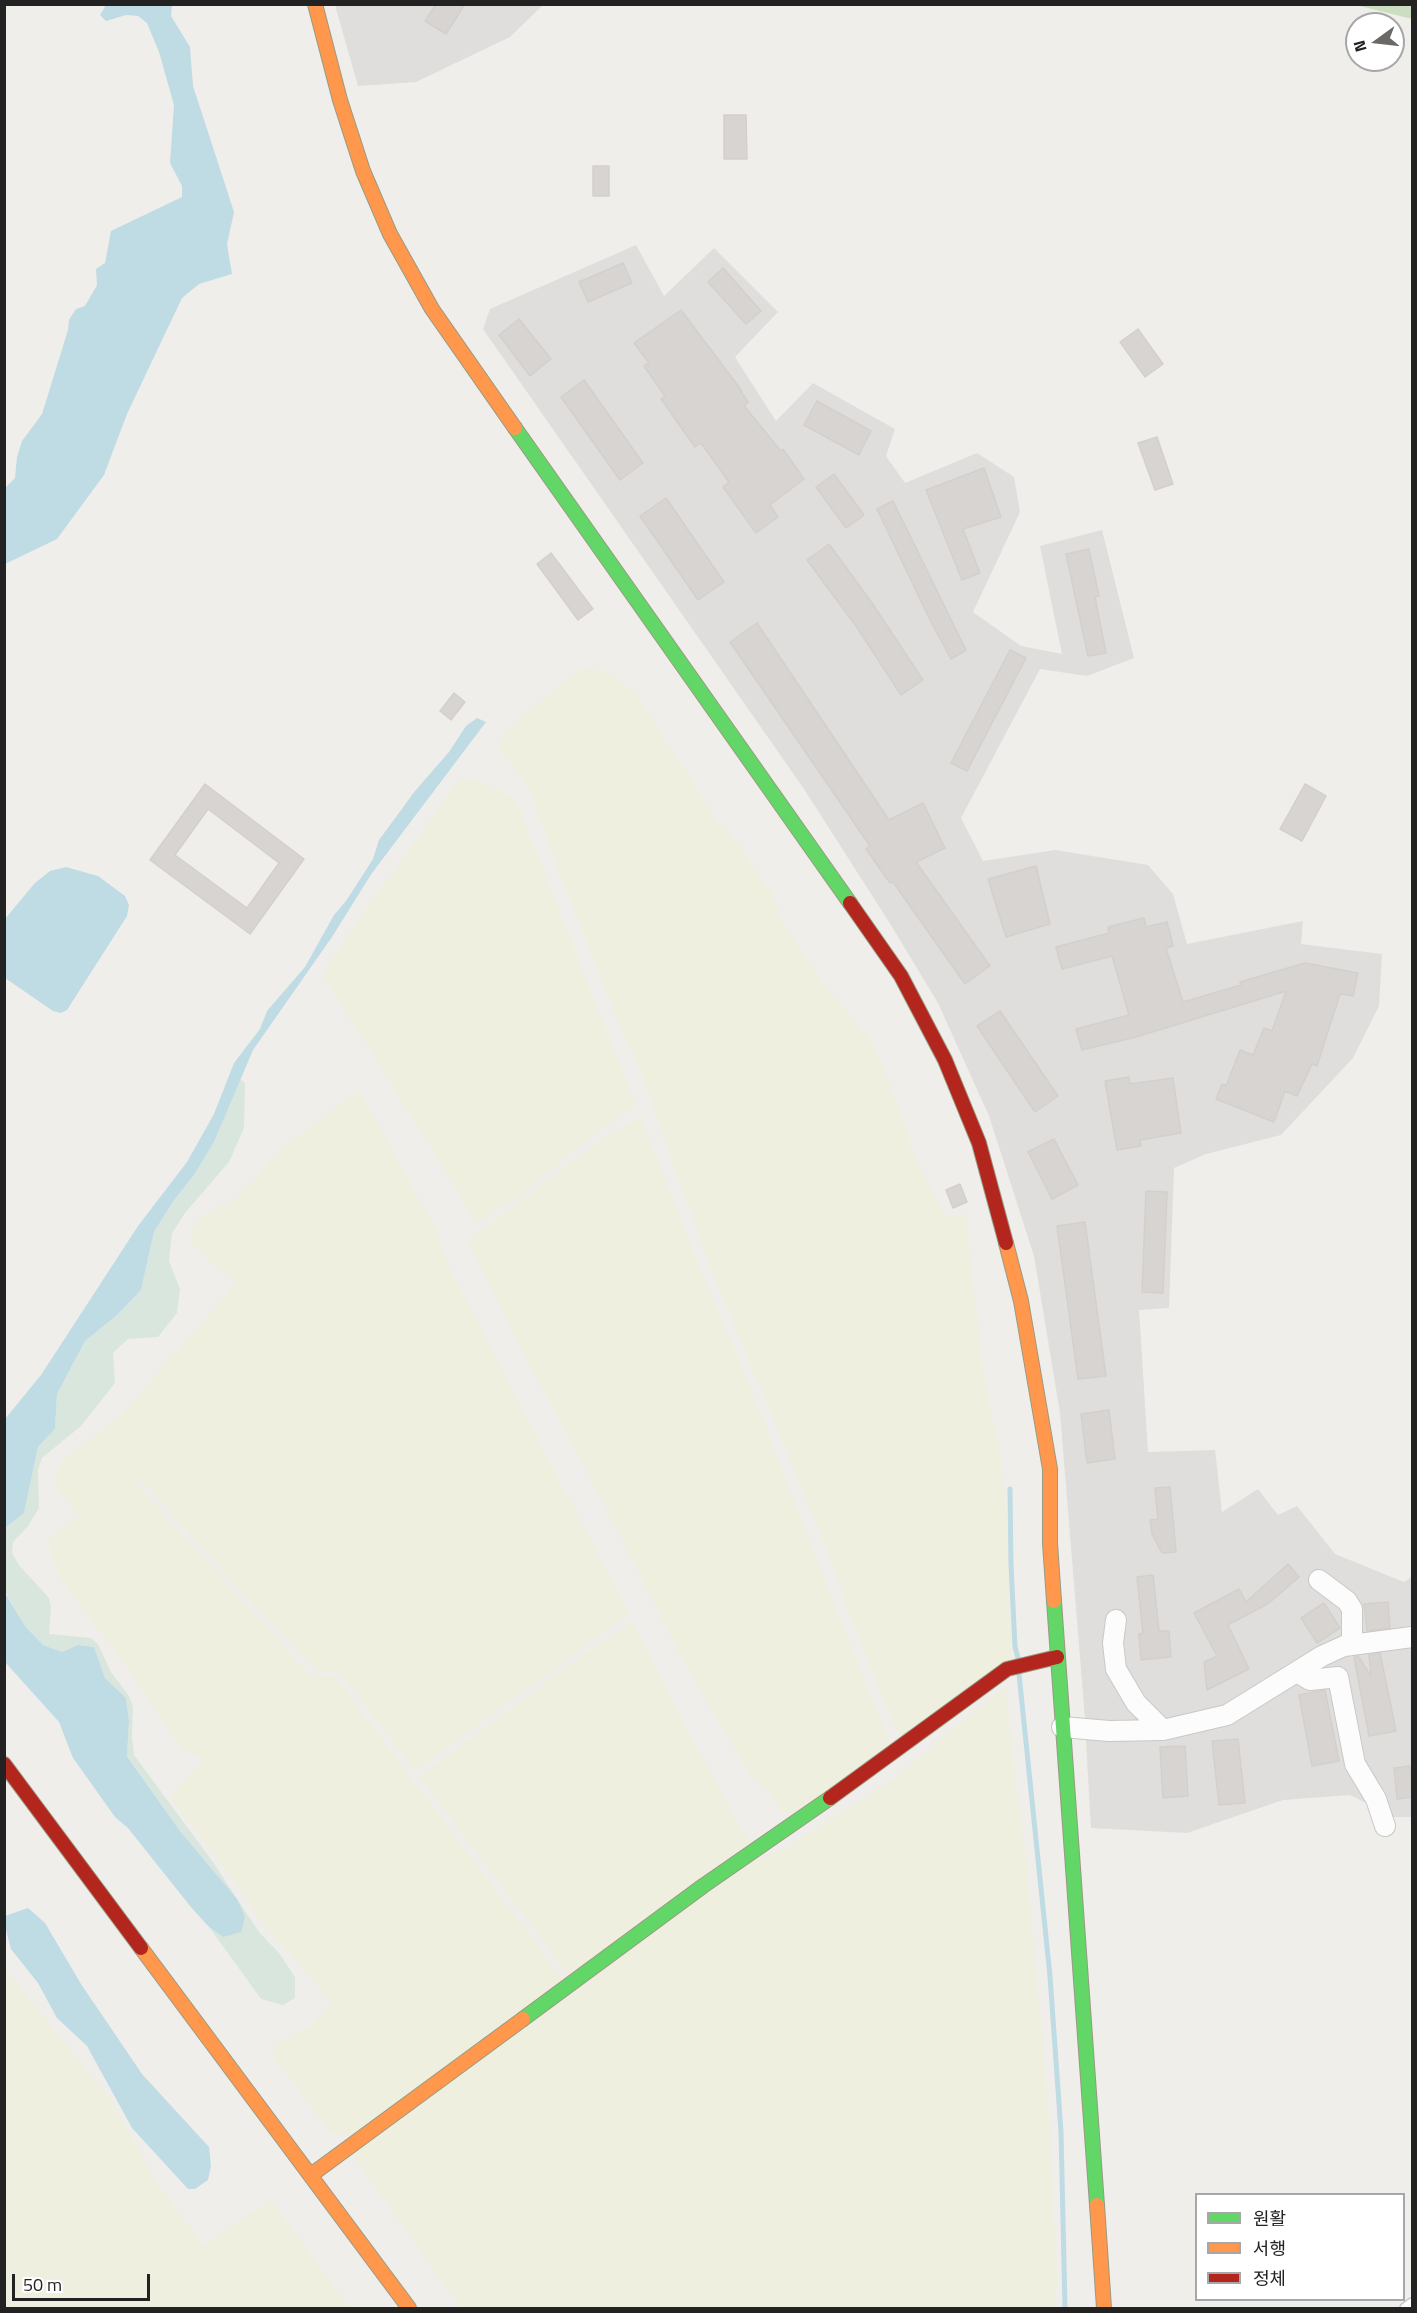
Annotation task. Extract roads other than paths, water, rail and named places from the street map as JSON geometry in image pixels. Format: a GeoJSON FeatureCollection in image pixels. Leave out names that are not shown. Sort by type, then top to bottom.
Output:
{"type":"FeatureCollection","features":[{"type":"Feature","properties":{"kind":"main road"},"geometry":{"type":"LineString","coordinates":[[315,4],[340,100],[363,171],[390,234],[432,309],[901,976],[945,1060],[979,1143],[1021,1301],[1050,1469],[1050,1543],[1057,1657],[1104,2308]]}},
{"type":"Feature","properties":{"kind":"main road"},"geometry":{"type":"LineString","coordinates":[[311,2175],[703,1886],[784,1832],[1007,1669],[1057,1657]]}},
{"type":"Feature","properties":{"kind":"main road"},"geometry":{"type":"LineString","coordinates":[[4,1764],[409,2308]]}},
{"type":"Feature","properties":{"kind":"street"},"geometry":{"type":"LineString","coordinates":[[1319,1580],[1347,1600],[1352,1609],[1352,1645]]}},
{"type":"Feature","properties":{"kind":"street"},"geometry":{"type":"LineString","coordinates":[[1116,1620],[1113,1643],[1116,1669],[1136,1703],[1163,1730]]}},
{"type":"Feature","properties":{"kind":"street"},"geometry":{"type":"LineString","coordinates":[[1062,1727],[1109,1731],[1163,1730],[1227,1715],[1322,1656],[1344,1646],[1413,1637]]}},
{"type":"Feature","properties":{"kind":"street"},"geometry":{"type":"LineString","coordinates":[[1297,1672],[1310,1680],[1338,1677],[1355,1764],[1376,1798],[1385,1826]]}},
{"type":"Feature","properties":{"kind":"lane"},"geometry":{"type":"LineString","coordinates":[[1406,2308],[1413,2303]]}},
{"type":"Feature","properties":{"kind":"water"},"geometry":{"type":"Polygon","coordinates":[[[106,5],[172,5],[171,16],[190,47],[193,86],[234,212],[227,244],[232,274],[199,284],[182,298],[127,414],[104,475],[57,539],[5,564],[5,488],[15,478],[17,457],[22,441],[42,414],[69,320],[76,309],[85,306],[97,285],[96,269],[105,263],[111,231],[182,197],[182,186],[170,163],[174,105],[159,52],[147,23],[138,16],[126,15],[106,21],[100,15],[106,5]]]}},
{"type":"Feature","properties":{"kind":"water"},"geometry":{"type":"Polygon","coordinates":[[[477,718],[486,722],[372,873],[332,937],[253,1050],[214,1142],[154,1232],[141,1290],[117,1315],[85,1341],[57,1394],[55,1429],[38,1447],[24,1513],[5,1528],[5,1419],[41,1375],[138,1226],[187,1162],[214,1114],[234,1063],[260,1029],[267,1011],[305,967],[334,915],[346,901],[373,859],[379,840],[415,791],[449,752],[466,726],[477,718]]]}},
{"type":"Feature","properties":{"kind":"water"},"geometry":{"type":"Polygon","coordinates":[[[66,867],[98,876],[125,896],[129,905],[127,916],[67,1010],[61,1013],[53,1011],[5,978],[4,920],[35,883],[50,871],[66,867]]]}},
{"type":"Feature","properties":{"kind":"water"},"geometry":{"type":"Polygon","coordinates":[[[4,1591],[25,1626],[43,1645],[62,1652],[78,1645],[94,1647],[105,1678],[126,1698],[129,1721],[127,1756],[180,1831],[237,1899],[245,1917],[241,1932],[223,1937],[209,1927],[190,1906],[128,1828],[115,1817],[73,1758],[59,1722],[5,1662],[4,1591]]]}},
{"type":"Feature","properties":{"kind":"water"},"geometry":{"type":"Polygon","coordinates":[[[28,1908],[45,1923],[81,1984],[142,2074],[209,2147],[211,2166],[208,2180],[195,2189],[188,2189],[132,2128],[87,2046],[57,2018],[38,1983],[11,1949],[5,1916],[28,1908]]]}},
{"type":"Feature","properties":{"kind":"waterway"},"geometry":{"type":"LineString","coordinates":[[1010,1489],[1011,1565],[1015,1647],[1018,1658]]}},
{"type":"Feature","properties":{"kind":"waterway"},"geometry":{"type":"LineString","coordinates":[[1019,1674],[1050,1976],[1061,2132],[1065,2308]]}}]}
